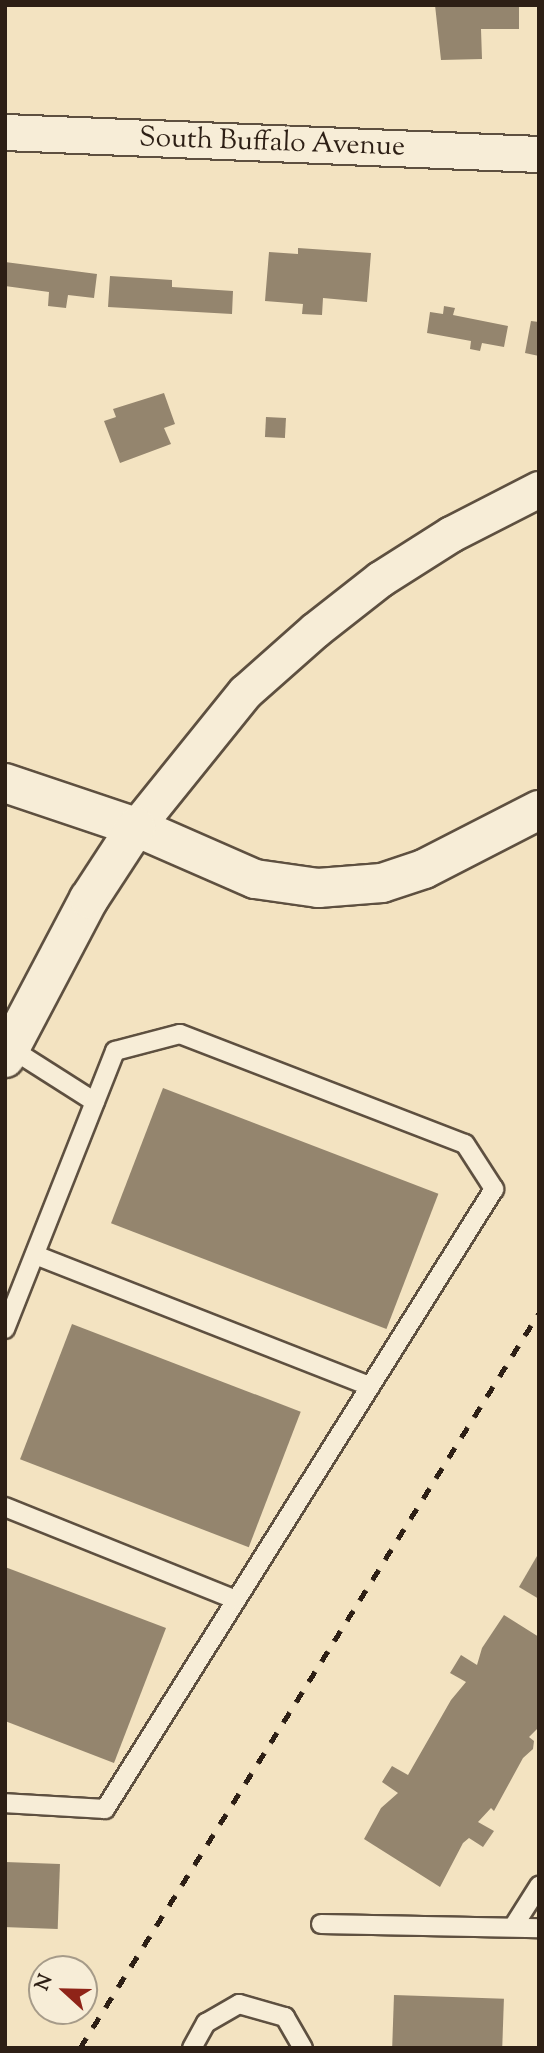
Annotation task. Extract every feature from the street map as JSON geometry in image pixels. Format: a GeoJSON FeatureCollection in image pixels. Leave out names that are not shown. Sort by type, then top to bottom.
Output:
{"type":"FeatureCollection","features":[{"type":"Feature","properties":{"kind":"street","name":"South Buffalo Avenue"},"geometry":{"type":"LineString","coordinates":[[5,132],[539,154]]}},
{"type":"Feature","properties":{"kind":"street"},"geometry":{"type":"LineString","coordinates":[[7,1050],[89,898],[136,827],[245,692],[315,630],[380,579],[451,534],[539,489]]}},
{"type":"Feature","properties":{"kind":"street"},"geometry":{"type":"LineString","coordinates":[[5,783],[136,827],[255,879],[318,888],[382,883],[424,869],[539,810]]}},
{"type":"Feature","properties":{"kind":"lane"},"geometry":{"type":"LineString","coordinates":[[5,1329],[115,1051],[180,1034],[465,1144],[494,1189],[105,1808],[5,1804]]}},
{"type":"Feature","properties":{"kind":"lane"},"geometry":{"type":"LineString","coordinates":[[7,1050],[95,1102]]}},
{"type":"Feature","properties":{"kind":"lane"},"geometry":{"type":"LineString","coordinates":[[35,1255],[370,1386]]}},
{"type":"Feature","properties":{"kind":"lane"},"geometry":{"type":"LineString","coordinates":[[5,1507],[236,1600]]}},
{"type":"Feature","properties":{"kind":"lane"},"geometry":{"type":"LineString","coordinates":[[513,1927],[539,1886]]}},
{"type":"Feature","properties":{"kind":"lane"},"geometry":{"type":"LineString","coordinates":[[321,1924],[539,1928]]}},
{"type":"Feature","properties":{"kind":"lane"},"geometry":{"type":"LineString","coordinates":[[192,2048],[206,2023],[239,2004],[285,2017],[303,2048]]}},
{"type":"Feature","properties":{"kind":"building"},"geometry":{"type":"Polygon","coordinates":[[[435,5],[519,5],[519,29],[481,29],[482,59],[441,60],[435,5]]]}},
{"type":"Feature","properties":{"kind":"building"},"geometry":{"type":"Polygon","coordinates":[[[298,248],[371,253],[367,302],[323,298],[322,315],[302,314],[303,304],[265,301],[269,252],[298,254],[298,248]]]}},
{"type":"Feature","properties":{"kind":"building"},"geometry":{"type":"Polygon","coordinates":[[[5,262],[97,274],[94,298],[68,295],[66,308],[48,306],[49,292],[5,286],[5,262]]]}},
{"type":"Feature","properties":{"kind":"building"},"geometry":{"type":"Polygon","coordinates":[[[110,276],[172,280],[172,287],[233,291],[232,314],[108,307],[110,276]]]}},
{"type":"Feature","properties":{"kind":"building"},"geometry":{"type":"Polygon","coordinates":[[[444,306],[455,308],[453,315],[508,326],[504,347],[482,343],[480,351],[470,349],[471,341],[427,333],[430,312],[443,314],[444,306]]]}},
{"type":"Feature","properties":{"kind":"building"},"geometry":{"type":"Polygon","coordinates":[[[531,321],[539,322],[539,356],[525,353],[531,321]]]}},
{"type":"Feature","properties":{"kind":"building"},"geometry":{"type":"Polygon","coordinates":[[[164,393],[175,424],[164,428],[171,444],[120,463],[104,421],[116,417],[113,409],[164,393]]]}},
{"type":"Feature","properties":{"kind":"building"},"geometry":{"type":"Polygon","coordinates":[[[266,417],[286,418],[285,438],[265,437],[266,417]]]}},
{"type":"Feature","properties":{"kind":"building"},"geometry":{"type":"Polygon","coordinates":[[[163,1088],[438,1194],[386,1329],[111,1223],[163,1088]]]}},
{"type":"Feature","properties":{"kind":"building"},"geometry":{"type":"Polygon","coordinates":[[[72,1324],[301,1412],[249,1547],[20,1459],[72,1324]]]}},
{"type":"Feature","properties":{"kind":"building"},"geometry":{"type":"Polygon","coordinates":[[[537,1556],[539,1557],[539,1599],[519,1587],[537,1556]]]}},
{"type":"Feature","properties":{"kind":"building"},"geometry":{"type":"Polygon","coordinates":[[[5,1567],[166,1628],[114,1763],[5,1721],[5,1567]]]}},
{"type":"Feature","properties":{"kind":"building"},"geometry":{"type":"Polygon","coordinates":[[[504,1615],[539,1637],[539,1727],[529,1737],[534,1741],[533,1749],[523,1758],[494,1811],[491,1808],[478,1822],[494,1831],[483,1847],[469,1838],[463,1843],[440,1887],[364,1839],[381,1808],[398,1793],[382,1782],[392,1766],[408,1775],[451,1700],[466,1682],[450,1673],[461,1655],[477,1665],[482,1648],[504,1615]]]}},
{"type":"Feature","properties":{"kind":"building"},"geometry":{"type":"Polygon","coordinates":[[[5,1862],[60,1864],[58,1929],[5,1927],[5,1862]]]}},
{"type":"Feature","properties":{"kind":"building"},"geometry":{"type":"Polygon","coordinates":[[[394,1995],[504,1999],[502,2048],[392,2048],[394,1995]]]}},
{"type":"Feature","properties":{"kind":"railway"},"geometry":{"type":"LineString","coordinates":[[80,2048],[539,1313]]}}]}
